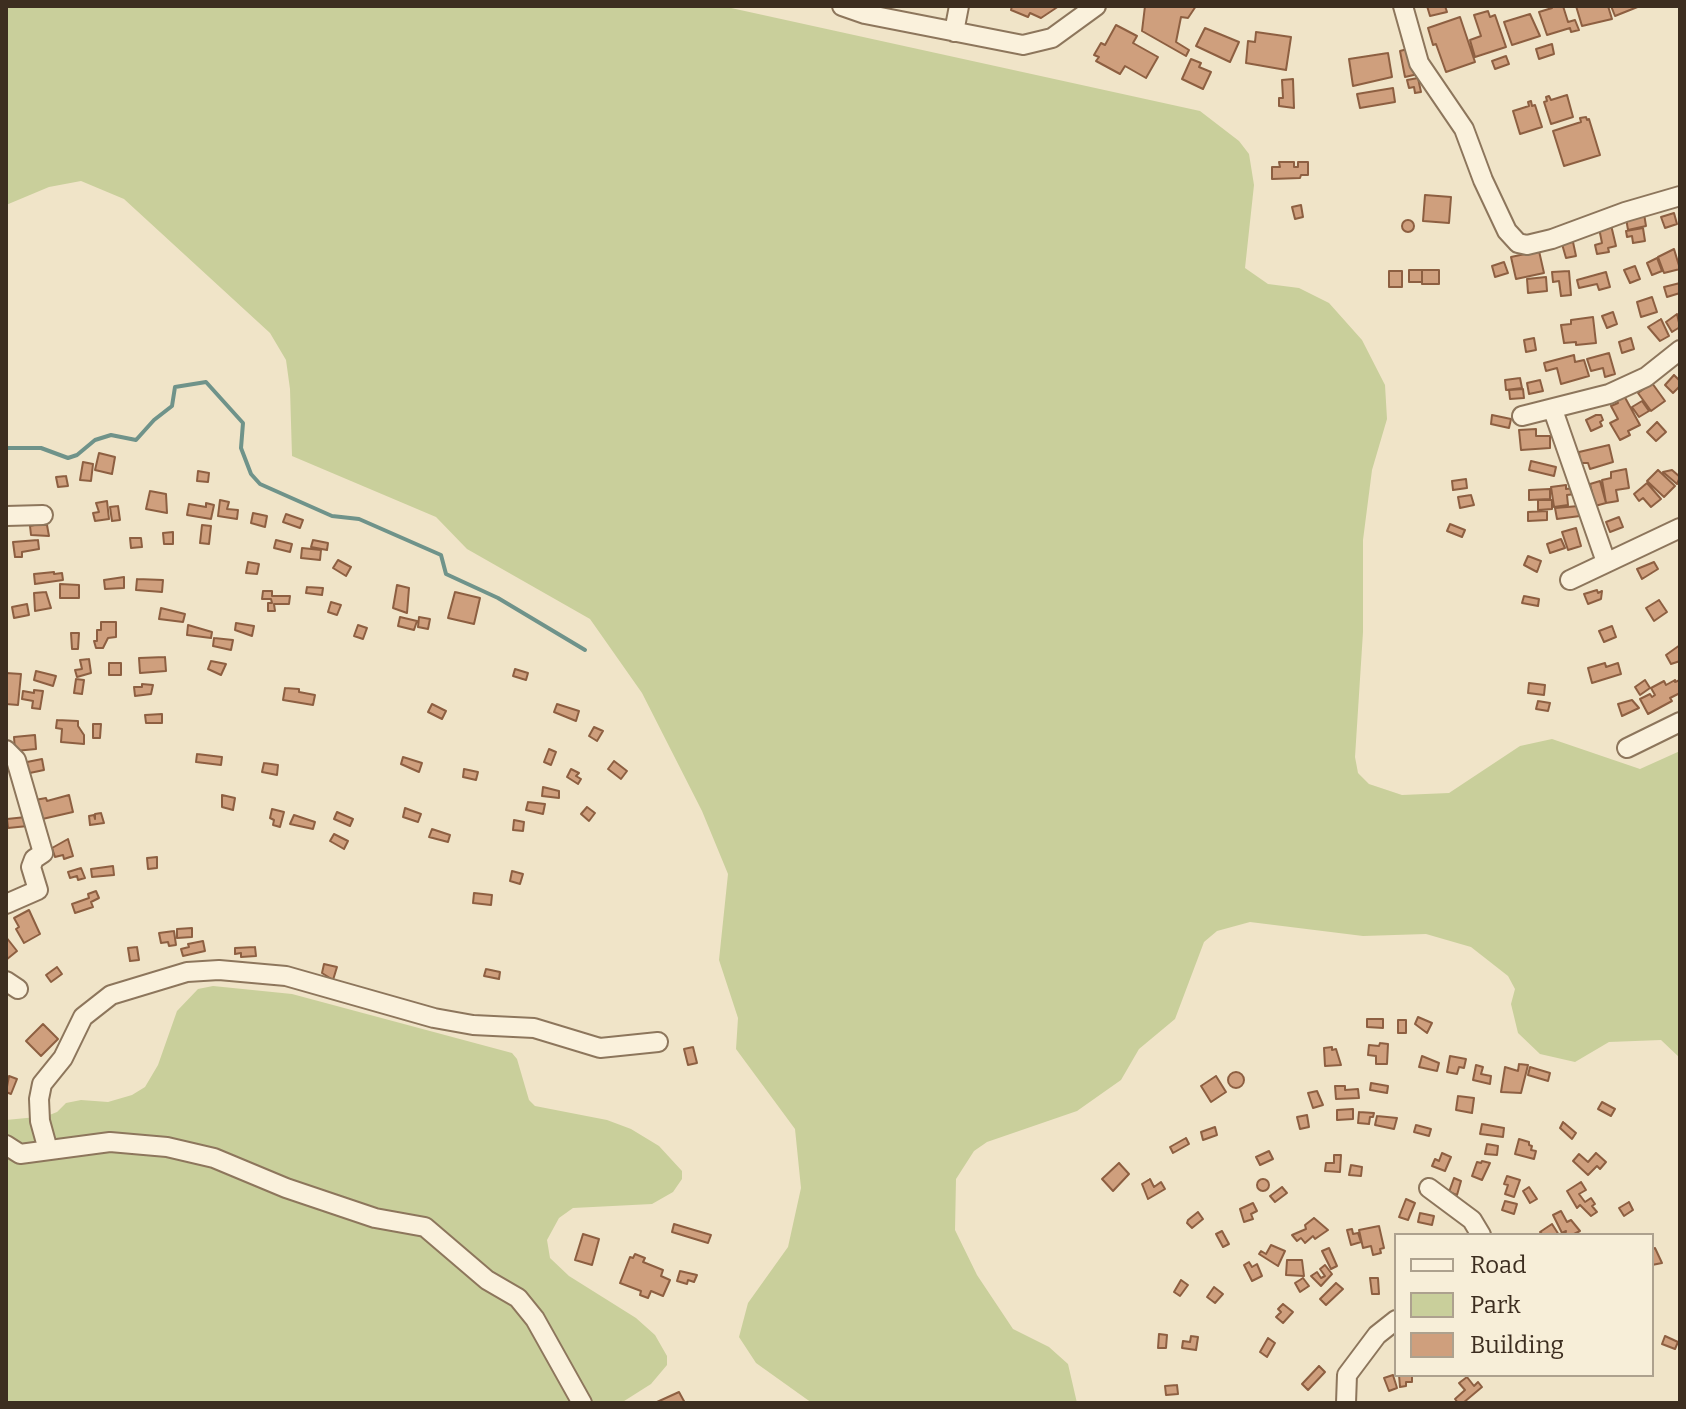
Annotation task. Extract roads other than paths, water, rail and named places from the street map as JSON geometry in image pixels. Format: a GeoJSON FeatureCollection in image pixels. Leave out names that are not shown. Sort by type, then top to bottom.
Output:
{"type":"FeatureCollection","features":[{"type":"Feature","properties":{"kind":"street"},"geometry":{"type":"LineString","coordinates":[[842,6],[865,14],[1020,44],[1052,38],[1096,6]]}},
{"type":"Feature","properties":{"kind":"street"},"geometry":{"type":"LineString","coordinates":[[954,32],[959,6]]}},
{"type":"Feature","properties":{"kind":"street"},"geometry":{"type":"LineString","coordinates":[[1403,6],[1419,63],[1464,129],[1507,231],[1518,243],[1527,245],[1552,239],[1680,196]]}},
{"type":"Feature","properties":{"kind":"street"},"geometry":{"type":"LineString","coordinates":[[1522,416],[1609,394],[1646,377],[1680,350]]}},
{"type":"Feature","properties":{"kind":"street"},"geometry":{"type":"LineString","coordinates":[[1553,410],[1606,562]]}},
{"type":"Feature","properties":{"kind":"street"},"geometry":{"type":"LineString","coordinates":[[6,516],[43,515]]}},
{"type":"Feature","properties":{"kind":"street"},"geometry":{"type":"LineString","coordinates":[[1570,580],[1680,528]]}},
{"type":"Feature","properties":{"kind":"street"},"geometry":{"type":"LineString","coordinates":[[1627,748],[1680,722]]}},
{"type":"Feature","properties":{"kind":"street"},"geometry":{"type":"LineString","coordinates":[[6,750],[16,760],[43,853],[34,859],[31,867],[38,890],[6,904]]}},
{"type":"Feature","properties":{"kind":"street"},"geometry":{"type":"LineString","coordinates":[[48,1150],[40,1121],[42,1084],[63,1058],[83,1017],[111,995],[187,972],[219,970],[286,976],[434,1018],[473,1025],[534,1028],[600,1048],[658,1042]]}},
{"type":"Feature","properties":{"kind":"street"},"geometry":{"type":"LineString","coordinates":[[6,1145],[20,1154],[110,1142],[167,1147],[214,1158],[286,1188],[375,1218],[425,1227],[487,1280],[518,1298],[535,1319],[582,1403]]}},
{"type":"Feature","properties":{"kind":"street"},"geometry":{"type":"LineString","coordinates":[[1429,1188],[1472,1220],[1480,1233]]}},
{"type":"Feature","properties":{"kind":"street"},"geometry":{"type":"LineString","coordinates":[[1346,1403],[1345,1381],[1352,1366],[1377,1335],[1394,1322]]}},
{"type":"Feature","properties":{"kind":"waterway"},"geometry":{"type":"LineString","coordinates":[[6,448],[41,448],[68,458],[77,455],[95,440],[111,435],[136,440],[172,406],[175,387],[206,382],[243,423],[241,448],[251,474],[260,484],[332,516],[359,519],[441,555],[446,574],[498,598],[585,650]]}}]}
